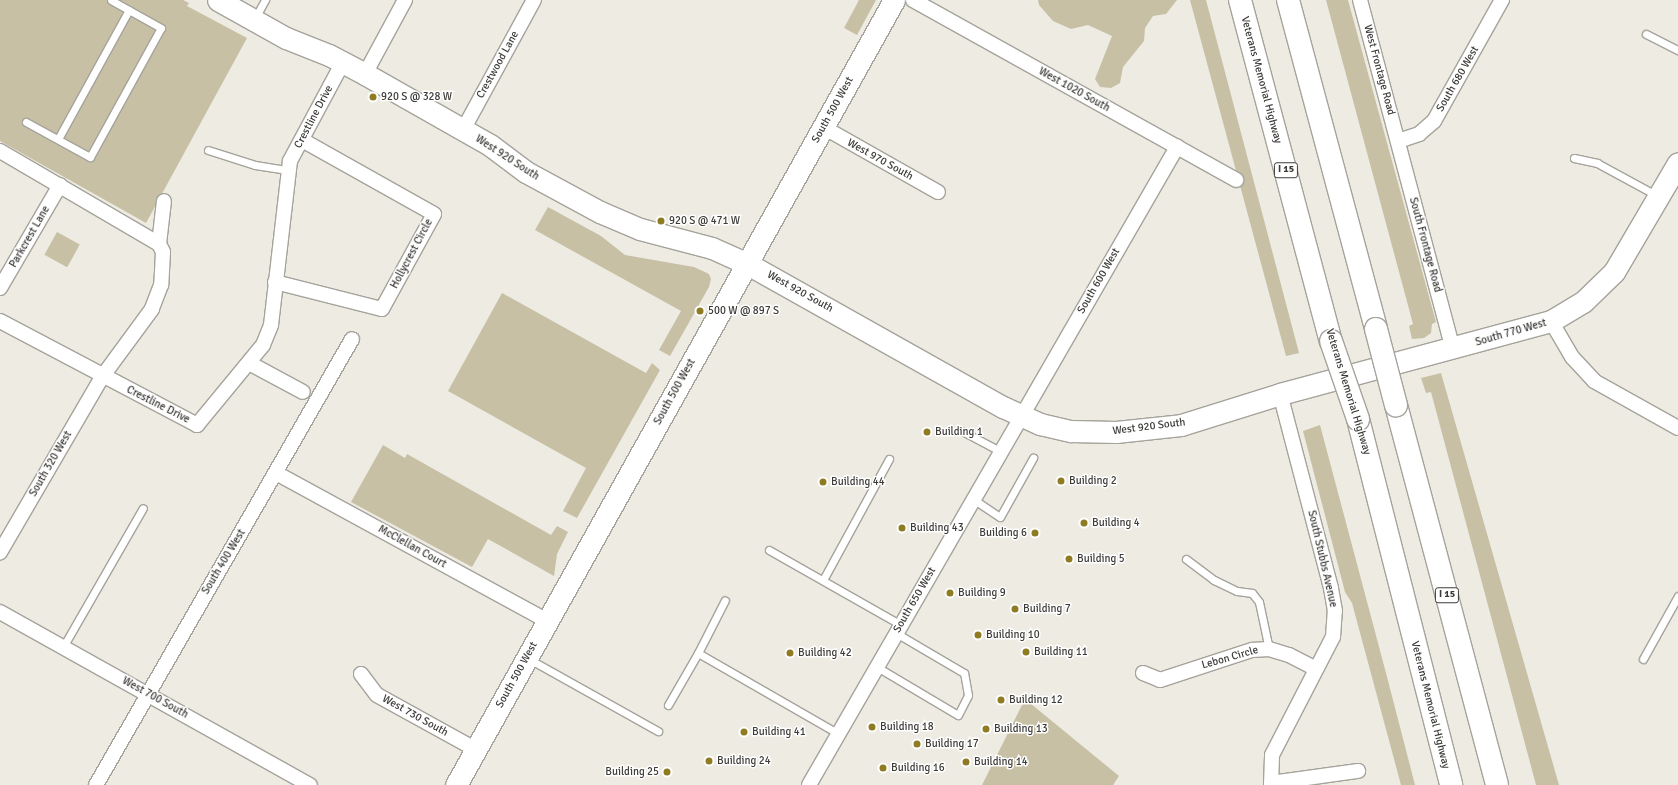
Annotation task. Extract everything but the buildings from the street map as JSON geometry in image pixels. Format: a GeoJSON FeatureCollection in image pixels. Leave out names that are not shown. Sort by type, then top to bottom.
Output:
{"type":"FeatureCollection","features":[{"type":"Feature","properties":{"kind":"highway","name":"Veterans Memorial Highway"},"geometry":{"type":"LineString","coordinates":[[1240,0],[1331,341],[1358,419],[1451,785]]}},
{"type":"Feature","properties":{"kind":"highway","name":"I 15"},"geometry":{"type":"LineString","coordinates":[[1288,0],[1497,785]]}},
{"type":"Feature","properties":{"kind":"street","name":"West 920 South"},"geometry":{"type":"LineString","coordinates":[[218,0],[286,38],[343,62],[365,74],[462,130],[526,172],[612,219],[699,244],[746,263],[1022,416],[1040,424],[1071,431],[1116,432],[1181,425],[1280,394],[1410,361]]}},
{"type":"Feature","properties":{"kind":"street"},"geometry":{"type":"LineString","coordinates":[[365,74],[406,0]]}},
{"type":"Feature","properties":{"kind":"street","name":"Crestwood Lane"},"geometry":{"type":"LineString","coordinates":[[462,130],[534,0]]}},
{"type":"Feature","properties":{"kind":"street","name":"South 500 West"},"geometry":{"type":"LineString","coordinates":[[456,785],[894,0]]}},
{"type":"Feature","properties":{"kind":"street","name":"West 1020 South"},"geometry":{"type":"LineString","coordinates":[[913,0],[1236,180]]}},
{"type":"Feature","properties":{"kind":"street","name":"West Frontage Road"},"geometry":{"type":"LineString","coordinates":[[1360,0],[1398,141]]}},
{"type":"Feature","properties":{"kind":"street","name":"South 680 West"},"geometry":{"type":"LineString","coordinates":[[1398,141],[1419,134],[1434,121],[1502,0]]}},
{"type":"Feature","properties":{"kind":"street","name":"Crestline Drive"},"geometry":{"type":"LineString","coordinates":[[102,377],[197,425],[263,345],[271,325],[290,161],[343,62]]}},
{"type":"Feature","properties":{"kind":"street","name":"West 970 South"},"geometry":{"type":"LineString","coordinates":[[823,127],[938,192]]}},
{"type":"Feature","properties":{"kind":"street","name":"Hollycrest Circle"},"geometry":{"type":"LineString","coordinates":[[275,282],[382,309],[434,214],[302,140]]}},
{"type":"Feature","properties":{"kind":"street","name":"South Frontage Road"},"geometry":{"type":"LineString","coordinates":[[1398,141],[1453,349]]}},
{"type":"Feature","properties":{"kind":"street","name":"South 600 West"},"geometry":{"type":"LineString","coordinates":[[1022,416],[1177,147]]}},
{"type":"Feature","properties":{"kind":"street"},"geometry":{"type":"LineString","coordinates":[[0,151],[159,244],[163,252],[161,285],[152,309],[102,377],[0,321]]}},
{"type":"Feature","properties":{"kind":"street","name":"South 770 West"},"geometry":{"type":"LineString","coordinates":[[1410,361],[1551,321],[1583,302],[1614,272],[1678,163]]}},
{"type":"Feature","properties":{"kind":"street","name":"Parkcrest Lane"},"geometry":{"type":"LineString","coordinates":[[0,288],[60,185]]}},
{"type":"Feature","properties":{"kind":"street"},"geometry":{"type":"LineString","coordinates":[[159,244],[164,201]]}},
{"type":"Feature","properties":{"kind":"street"},"geometry":{"type":"LineString","coordinates":[[1551,321],[1572,357],[1594,381],[1678,428]]}},
{"type":"Feature","properties":{"kind":"street","name":"South 400 West"},"geometry":{"type":"LineString","coordinates":[[96,785],[146,694],[276,473],[352,338]]}},
{"type":"Feature","properties":{"kind":"street"},"geometry":{"type":"LineString","coordinates":[[249,363],[303,392]]}},
{"type":"Feature","properties":{"kind":"street","name":"South 320 West"},"geometry":{"type":"LineString","coordinates":[[0,552],[102,377]]}},
{"type":"Feature","properties":{"kind":"street","name":"South Stubbs Avenue"},"geometry":{"type":"LineString","coordinates":[[1271,784],[1272,755],[1315,668],[1333,637],[1335,611],[1331,588],[1280,394]]}},
{"type":"Feature","properties":{"kind":"street","name":"South 650 West"},"geometry":{"type":"LineString","coordinates":[[809,785],[1000,451],[1022,416]]}},
{"type":"Feature","properties":{"kind":"street","name":"McClellan Court"},"geometry":{"type":"LineString","coordinates":[[276,473],[547,621]]}},
{"type":"Feature","properties":{"kind":"street","name":"West 700 South"},"geometry":{"type":"LineString","coordinates":[[0,612],[310,785]]}},
{"type":"Feature","properties":{"kind":"street","name":"Lebon Circle"},"geometry":{"type":"LineString","coordinates":[[1143,673],[1160,680],[1252,650],[1269,649],[1289,655],[1315,668]]}},
{"type":"Feature","properties":{"kind":"street","name":"West 730 South"},"geometry":{"type":"LineString","coordinates":[[361,674],[377,695],[475,750]]}},
{"type":"Feature","properties":{"kind":"street"},"geometry":{"type":"LineString","coordinates":[[1271,784],[1358,771]]}},
{"type":"Feature","properties":{"kind":"lane"},"geometry":{"type":"LineString","coordinates":[[26,122],[90,156],[161,28],[111,0]]}},
{"type":"Feature","properties":{"kind":"lane"},"geometry":{"type":"LineString","coordinates":[[254,20],[265,0]]}},
{"type":"Feature","properties":{"kind":"lane"},"geometry":{"type":"LineString","coordinates":[[58,139],[129,10]]}},
{"type":"Feature","properties":{"kind":"lane"},"geometry":{"type":"LineString","coordinates":[[1646,34],[1678,50]]}},
{"type":"Feature","properties":{"kind":"lane"},"geometry":{"type":"LineString","coordinates":[[208,150],[255,165],[288,170]]}},
{"type":"Feature","properties":{"kind":"lane"},"geometry":{"type":"LineString","coordinates":[[1574,158],[1597,162],[1658,197]]}},
{"type":"Feature","properties":{"kind":"lane"},"geometry":{"type":"LineString","coordinates":[[962,431],[1000,451]]}},
{"type":"Feature","properties":{"kind":"lane"},"geometry":{"type":"LineString","coordinates":[[973,499],[1000,517],[1033,458]]}},
{"type":"Feature","properties":{"kind":"lane"},"geometry":{"type":"LineString","coordinates":[[823,580],[889,459]]}},
{"type":"Feature","properties":{"kind":"lane"},"geometry":{"type":"LineString","coordinates":[[63,647],[143,508]]}},
{"type":"Feature","properties":{"kind":"lane"},"geometry":{"type":"LineString","coordinates":[[769,550],[823,580],[964,673],[968,695],[958,715],[877,666]]}},
{"type":"Feature","properties":{"kind":"lane"},"geometry":{"type":"LineString","coordinates":[[1186,559],[1214,580],[1237,591],[1252,593],[1259,602],[1269,649]]}},
{"type":"Feature","properties":{"kind":"lane"},"geometry":{"type":"LineString","coordinates":[[1643,659],[1678,596]]}},
{"type":"Feature","properties":{"kind":"lane"},"geometry":{"type":"LineString","coordinates":[[668,705],[698,653],[725,600]]}},
{"type":"Feature","properties":{"kind":"lane"},"geometry":{"type":"LineString","coordinates":[[698,653],[838,734]]}},
{"type":"Feature","properties":{"kind":"lane"},"geometry":{"type":"LineString","coordinates":[[527,658],[658,731]]}},
{"type":"Feature","properties":{"kind":"shaded area"},"geometry":{"type":"Polygon","coordinates":[[[0,0],[183,0],[189,3],[187,6],[247,38],[146,223],[0,141],[0,0]]]}},
{"type":"Feature","properties":{"kind":"shaded area"},"geometry":{"type":"Polygon","coordinates":[[[859,0],[876,0],[857,35],[844,28],[859,0]]]}},
{"type":"Feature","properties":{"kind":"shaded area"},"geometry":{"type":"Polygon","coordinates":[[[1038,0],[1177,0],[1166,14],[1153,16],[1145,28],[1144,41],[1123,67],[1120,83],[1111,88],[1100,87],[1095,79],[1112,36],[1088,25],[1071,29],[1053,21],[1039,5],[1038,0]]]}},
{"type":"Feature","properties":{"kind":"shaded area"},"geometry":{"type":"Polygon","coordinates":[[[1190,0],[1206,0],[1299,353],[1286,356],[1190,0]]]}},
{"type":"Feature","properties":{"kind":"shaded area"},"geometry":{"type":"Polygon","coordinates":[[[1326,0],[1348,0],[1436,322],[1432,324],[1431,333],[1424,338],[1412,339],[1409,326],[1413,324],[1326,0]]]}},
{"type":"Feature","properties":{"kind":"shaded area"},"geometry":{"type":"Polygon","coordinates":[[[548,207],[601,236],[625,255],[694,267],[709,274],[711,279],[709,287],[670,356],[659,350],[681,311],[535,230],[548,207]]]}},
{"type":"Feature","properties":{"kind":"shaded area"},"geometry":{"type":"Polygon","coordinates":[[[57,232],[80,245],[67,267],[44,255],[57,232]]]}},
{"type":"Feature","properties":{"kind":"shaded area"},"geometry":{"type":"Polygon","coordinates":[[[502,293],[646,373],[652,363],[660,370],[577,518],[563,511],[586,468],[448,391],[502,293]]]}},
{"type":"Feature","properties":{"kind":"shaded area"},"geometry":{"type":"Polygon","coordinates":[[[1441,373],[1559,785],[1536,785],[1431,392],[1426,393],[1421,378],[1441,373]]]}},
{"type":"Feature","properties":{"kind":"shaded area"},"geometry":{"type":"Polygon","coordinates":[[[1320,425],[1415,785],[1401,785],[1352,603],[1345,592],[1303,431],[1320,425]]]}},
{"type":"Feature","properties":{"kind":"shaded area"},"geometry":{"type":"Polygon","coordinates":[[[383,445],[405,458],[407,454],[551,535],[557,526],[568,532],[557,554],[554,576],[488,539],[472,567],[351,502],[383,445]]]}},
{"type":"Feature","properties":{"kind":"shaded area"},"geometry":{"type":"Polygon","coordinates":[[[1025,699],[1119,776],[1113,785],[982,785],[1025,699]]]}},
{"type":"Feature","properties":{"kind":"place","name":"920 S @ 328 W"},"geometry":{"type":"Point","coordinates":[373,97]}},
{"type":"Feature","properties":{"kind":"place","name":"920 S @ 471 W"},"geometry":{"type":"Point","coordinates":[661,221]}},
{"type":"Feature","properties":{"kind":"place","name":"500 W @ 897 S"},"geometry":{"type":"Point","coordinates":[700,311]}},
{"type":"Feature","properties":{"kind":"place","name":"Building 1"},"geometry":{"type":"Point","coordinates":[927,432]}},
{"type":"Feature","properties":{"kind":"place","name":"Building 2"},"geometry":{"type":"Point","coordinates":[1061,481]}},
{"type":"Feature","properties":{"kind":"place","name":"Building 44"},"geometry":{"type":"Point","coordinates":[823,482]}},
{"type":"Feature","properties":{"kind":"place","name":"Building 4"},"geometry":{"type":"Point","coordinates":[1084,523]}},
{"type":"Feature","properties":{"kind":"place","name":"Building 43"},"geometry":{"type":"Point","coordinates":[902,528]}},
{"type":"Feature","properties":{"kind":"place","name":"Building 6"},"geometry":{"type":"Point","coordinates":[1035,533]}},
{"type":"Feature","properties":{"kind":"place","name":"Building 5"},"geometry":{"type":"Point","coordinates":[1069,559]}},
{"type":"Feature","properties":{"kind":"place","name":"Building 9"},"geometry":{"type":"Point","coordinates":[950,593]}},
{"type":"Feature","properties":{"kind":"place","name":"Building 7"},"geometry":{"type":"Point","coordinates":[1015,609]}},
{"type":"Feature","properties":{"kind":"place","name":"Building 10"},"geometry":{"type":"Point","coordinates":[978,635]}},
{"type":"Feature","properties":{"kind":"place","name":"Building 11"},"geometry":{"type":"Point","coordinates":[1026,652]}},
{"type":"Feature","properties":{"kind":"place","name":"Building 42"},"geometry":{"type":"Point","coordinates":[790,653]}},
{"type":"Feature","properties":{"kind":"place","name":"Building 12"},"geometry":{"type":"Point","coordinates":[1001,700]}},
{"type":"Feature","properties":{"kind":"place","name":"Building 18"},"geometry":{"type":"Point","coordinates":[872,727]}},
{"type":"Feature","properties":{"kind":"place","name":"Building 13"},"geometry":{"type":"Point","coordinates":[986,729]}},
{"type":"Feature","properties":{"kind":"place","name":"Building 41"},"geometry":{"type":"Point","coordinates":[744,732]}},
{"type":"Feature","properties":{"kind":"place","name":"Building 17"},"geometry":{"type":"Point","coordinates":[917,744]}},
{"type":"Feature","properties":{"kind":"place","name":"Building 24"},"geometry":{"type":"Point","coordinates":[709,761]}},
{"type":"Feature","properties":{"kind":"place","name":"Building 14"},"geometry":{"type":"Point","coordinates":[966,762]}},
{"type":"Feature","properties":{"kind":"place","name":"Building 16"},"geometry":{"type":"Point","coordinates":[883,768]}},
{"type":"Feature","properties":{"kind":"place","name":"Building 25"},"geometry":{"type":"Point","coordinates":[667,772]}}]}
